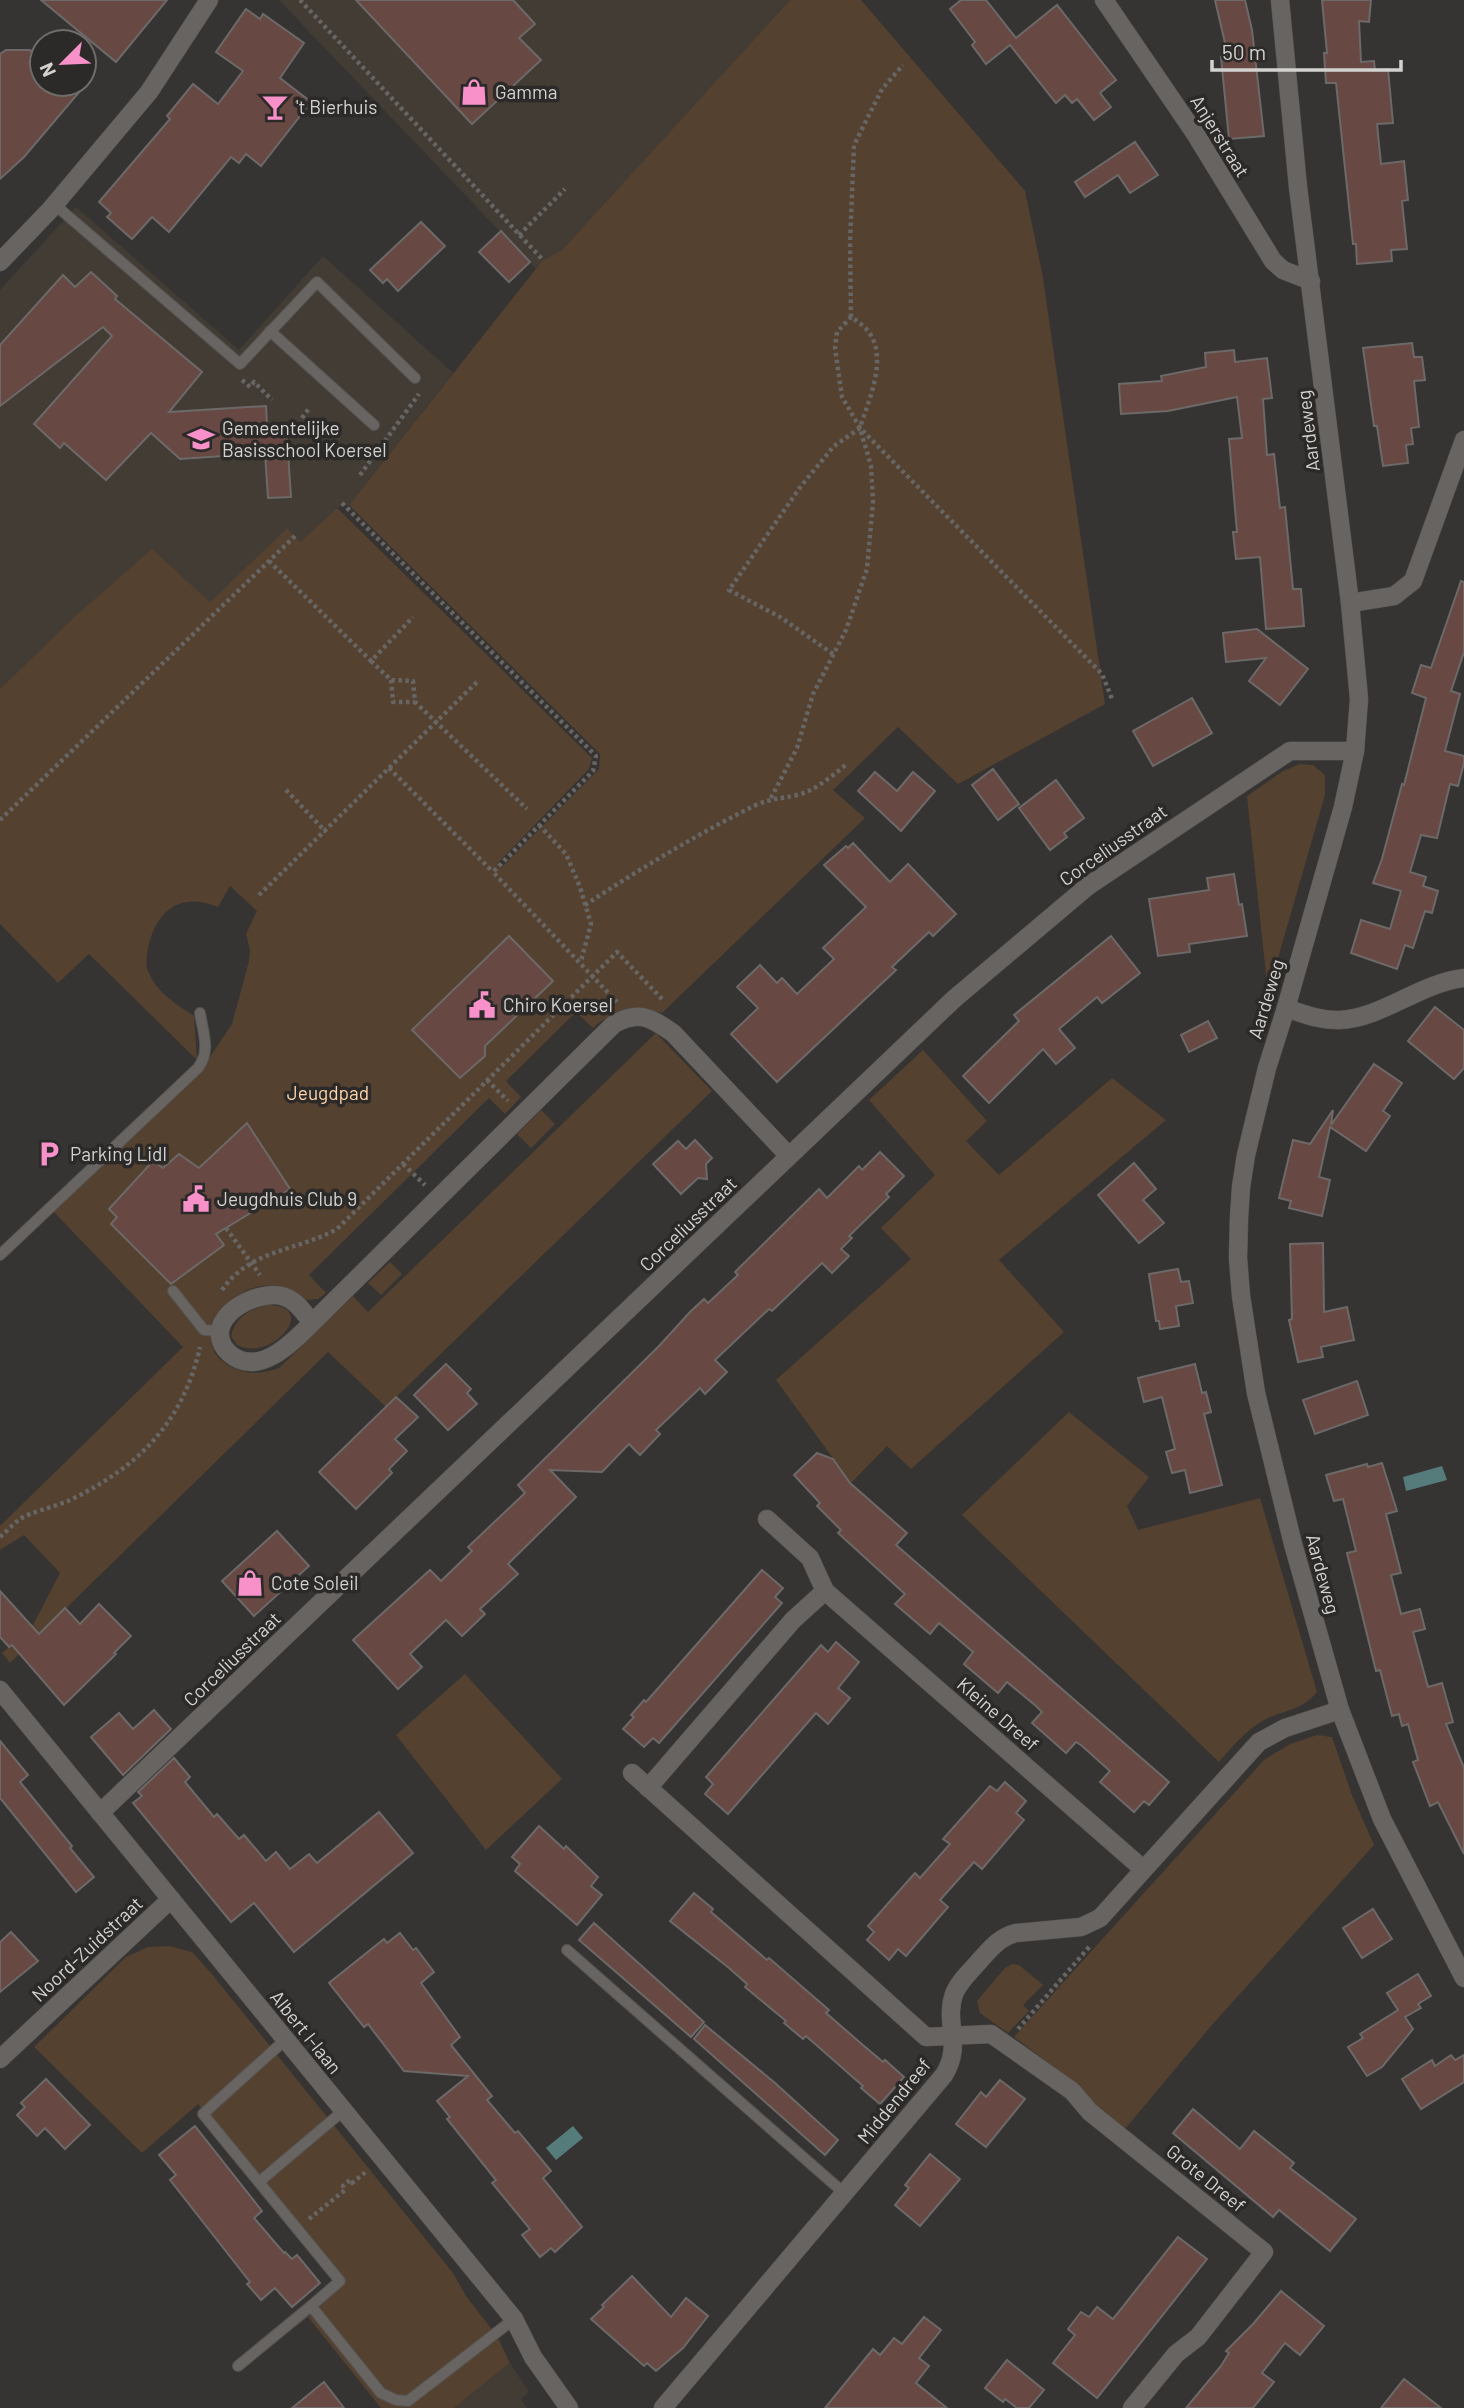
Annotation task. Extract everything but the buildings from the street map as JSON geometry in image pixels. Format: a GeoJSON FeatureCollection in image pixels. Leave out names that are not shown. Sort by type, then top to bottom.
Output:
{"type":"FeatureCollection","features":[{"type":"Feature","properties":{"kind":"street"},"geometry":{"type":"LineString","coordinates":[[0,262],[54,204],[149,92],[209,0]]}},
{"type":"Feature","properties":{"kind":"street","name":"Anjerstraat"},"geometry":{"type":"LineString","coordinates":[[1104,0],[1196,135],[1273,261],[1283,270],[1311,281]]}},
{"type":"Feature","properties":{"kind":"street","name":"Aardeweg"},"geometry":{"type":"LineString","coordinates":[[1280,0],[1298,187],[1350,603],[1359,699],[1355,751],[1343,807],[1267,1068],[1246,1155],[1241,1186],[1238,1258],[1241,1296],[1256,1393],[1293,1544],[1340,1710],[1382,1819],[1464,1978]]}},
{"type":"Feature","properties":{"kind":"street"},"geometry":{"type":"LineString","coordinates":[[1350,603],[1394,596],[1413,581],[1464,440]]}},
{"type":"Feature","properties":{"kind":"street","name":"Corceliusstraat"},"geometry":{"type":"LineString","coordinates":[[100,1813],[954,999],[1088,886],[1290,751],[1355,751]]}},
{"type":"Feature","properties":{"kind":"street"},"geometry":{"type":"LineString","coordinates":[[1286,1007],[1314,1018],[1357,1018],[1429,986],[1464,978]]}},
{"type":"Feature","properties":{"kind":"street"},"geometry":{"type":"LineString","coordinates":[[312,1323],[299,1306],[286,1297],[271,1295],[253,1298],[234,1309],[212,1331],[231,1355],[248,1362],[266,1359],[285,1349],[312,1323],[614,1024],[629,1016],[651,1018],[673,1033],[789,1156]]}},
{"type":"Feature","properties":{"kind":"street","name":"Kleine Dreef"},"geometry":{"type":"LineString","coordinates":[[768,1519],[810,1558],[825,1591],[1143,1869]]}},
{"type":"Feature","properties":{"kind":"street"},"geometry":{"type":"LineString","coordinates":[[648,1788],[793,1620],[825,1591]]}},
{"type":"Feature","properties":{"kind":"street","name":"Albert I-laan"},"geometry":{"type":"LineString","coordinates":[[0,1690],[514,2319],[533,2357],[569,2408]]}},
{"type":"Feature","properties":{"kind":"street"},"geometry":{"type":"LineString","coordinates":[[1100,1918],[1259,1742],[1284,1728],[1340,1710]]}},
{"type":"Feature","properties":{"kind":"street"},"geometry":{"type":"LineString","coordinates":[[632,1773],[926,2037],[953,2037]]}},
{"type":"Feature","properties":{"kind":"street","name":"Noord-Zuidstraat"},"geometry":{"type":"LineString","coordinates":[[0,2059],[171,1899]]}},
{"type":"Feature","properties":{"kind":"street","name":"Middendreef"},"geometry":{"type":"LineString","coordinates":[[663,2408],[944,2075],[953,2055],[951,2008],[955,1993],[1000,1939],[1016,1933],[1081,1927],[1100,1918]]}},
{"type":"Feature","properties":{"kind":"street","name":"Grote Dreef"},"geometry":{"type":"LineString","coordinates":[[953,2037],[992,2034],[1006,2043],[1072,2091],[1090,2112],[1264,2252],[1198,2337],[1176,2354],[1132,2408]]}},
{"type":"Feature","properties":{"kind":"lane"},"geometry":{"type":"LineString","coordinates":[[54,204],[240,364],[317,282],[415,378]]}},
{"type":"Feature","properties":{"kind":"lane"},"geometry":{"type":"LineString","coordinates":[[270,331],[374,425]]}},
{"type":"Feature","properties":{"kind":"lane"},"geometry":{"type":"LineString","coordinates":[[0,1255],[198,1068],[206,1051],[200,1013]]}},
{"type":"Feature","properties":{"kind":"lane"},"geometry":{"type":"LineString","coordinates":[[173,1291],[212,1331]]}},
{"type":"Feature","properties":{"kind":"lane"},"geometry":{"type":"LineString","coordinates":[[567,1950],[845,2193]]}},
{"type":"Feature","properties":{"kind":"lane"},"geometry":{"type":"LineString","coordinates":[[238,2366],[340,2281],[204,2114],[285,2040]]}},
{"type":"Feature","properties":{"kind":"lane"},"geometry":{"type":"LineString","coordinates":[[259,2182],[343,2111]]}},
{"type":"Feature","properties":{"kind":"lane"},"geometry":{"type":"LineString","coordinates":[[312,2306],[381,2393],[396,2400],[408,2401],[514,2319]]}},
{"type":"Feature","properties":{"kind":"path"},"geometry":{"type":"LineString","coordinates":[[300,0],[543,260]]}},
{"type":"Feature","properties":{"kind":"path"},"geometry":{"type":"LineString","coordinates":[[771,798],[797,748],[813,694],[846,630],[867,569],[873,502],[871,466],[860,428],[842,397],[835,348],[837,332],[851,317],[850,243],[854,145],[882,89],[903,65]]}},
{"type":"Feature","properties":{"kind":"path"},"geometry":{"type":"LineString","coordinates":[[519,234],[565,189]]}},
{"type":"Feature","properties":{"kind":"path"},"geometry":{"type":"LineString","coordinates":[[833,654],[780,617],[729,590],[801,486],[834,446],[860,428],[876,376],[876,350],[869,331],[851,317]]}},
{"type":"Feature","properties":{"kind":"path"},"geometry":{"type":"LineString","coordinates":[[360,475],[425,386],[415,378]]}},
{"type":"Feature","properties":{"kind":"path"},"geometry":{"type":"LineString","coordinates":[[302,418],[310,407]]}},
{"type":"Feature","properties":{"kind":"path"},"geometry":{"type":"LineString","coordinates":[[860,428],[1102,674],[1112,699]]}},
{"type":"Feature","properties":{"kind":"path"},"geometry":{"type":"LineString","coordinates":[[342,503],[596,756],[593,771],[493,872]]}},
{"type":"Feature","properties":{"kind":"path"},"geometry":{"type":"LineString","coordinates":[[0,820],[295,536]]}},
{"type":"Feature","properties":{"kind":"path"},"geometry":{"type":"LineString","coordinates":[[269,561],[391,680],[413,681],[415,702],[527,809]]}},
{"type":"Feature","properties":{"kind":"path"},"geometry":{"type":"LineString","coordinates":[[371,661],[413,617]]}},
{"type":"Feature","properties":{"kind":"path"},"geometry":{"type":"LineString","coordinates":[[391,680],[393,702],[415,702]]}},
{"type":"Feature","properties":{"kind":"path"},"geometry":{"type":"LineString","coordinates":[[260,895],[480,680]]}},
{"type":"Feature","properties":{"kind":"path"},"geometry":{"type":"LineString","coordinates":[[586,905],[658,859],[771,798],[799,795],[827,780],[847,764]]}},
{"type":"Feature","properties":{"kind":"path"},"geometry":{"type":"LineString","coordinates":[[389,768],[593,975],[629,1016]]}},
{"type":"Feature","properties":{"kind":"path"},"geometry":{"type":"LineString","coordinates":[[286,790],[326,832]]}},
{"type":"Feature","properties":{"kind":"path"},"geometry":{"type":"LineString","coordinates":[[539,825],[566,854],[586,905],[591,924],[580,962]]}},
{"type":"Feature","properties":{"kind":"path"},"geometry":{"type":"LineString","coordinates":[[220,1293],[231,1278],[275,1251],[321,1238],[337,1229],[593,975]]}},
{"type":"Feature","properties":{"kind":"path"},"geometry":{"type":"LineString","coordinates":[[487,1080],[522,1115]]}},
{"type":"Feature","properties":{"kind":"path"},"geometry":{"type":"LineString","coordinates":[[402,1164],[438,1198]]}},
{"type":"Feature","properties":{"kind":"path"},"geometry":{"type":"LineString","coordinates":[[226,1228],[264,1280],[271,1295]]}},
{"type":"Feature","properties":{"kind":"path"},"geometry":{"type":"LineString","coordinates":[[0,1536],[22,1517],[54,1508],[92,1489],[149,1446],[167,1426],[182,1399],[212,1331]]}},
{"type":"Feature","properties":{"kind":"path"},"geometry":{"type":"LineString","coordinates":[[1006,2043],[1098,1936],[1100,1918]]}},
{"type":"Feature","properties":{"kind":"path"},"geometry":{"type":"LineString","coordinates":[[298,2229],[345,2190],[343,2186],[350,2180],[352,2183],[382,2159]]}},
{"type":"Feature","properties":{"kind":"shaded area"},"geometry":{"type":"Polygon","coordinates":[[[279,0],[790,0],[562,250],[543,260],[536,269],[279,0]]]}},
{"type":"Feature","properties":{"kind":"shaded area","name":"Gemeentelijke Basisschool Koersel"},"geometry":{"type":"Polygon","coordinates":[[[76,207],[239,350],[323,256],[453,373],[349,505],[337,508],[300,542],[287,528],[210,602],[72,619],[0,689],[0,290],[76,207]]]}},
{"type":"Feature","properties":{"kind":"shaded area"},"geometry":{"type":"Polygon","coordinates":[[[510,2363],[529,2392],[521,2399],[527,2408],[454,2408],[510,2363]]]}},
{"type":"Feature","properties":{"kind":"green space","name":"Jeugdpad"},"geometry":{"type":"Polygon","coordinates":[[[790,0],[861,0],[1025,191],[1042,272],[1105,704],[958,784],[898,727],[833,790],[865,818],[662,1013],[625,1011],[608,1017],[593,1028],[576,1012],[506,1081],[521,1097],[505,1114],[489,1098],[309,1275],[326,1293],[318,1299],[304,1300],[284,1288],[263,1286],[244,1292],[227,1304],[215,1320],[211,1337],[215,1353],[231,1367],[243,1371],[261,1372],[279,1368],[353,1296],[368,1312],[656,1033],[712,1091],[386,1407],[328,1352],[10,1663],[2,1653],[32,1627],[60,1573],[24,1535],[0,1550],[0,1526],[183,1347],[53,1211],[204,1066],[232,1024],[249,961],[250,950],[246,934],[257,911],[230,886],[218,907],[194,901],[174,906],[153,931],[147,954],[148,971],[162,992],[194,1016],[197,1060],[89,954],[58,983],[0,924],[0,689],[72,619],[152,549],[210,602],[287,528],[300,542],[337,508],[592,758],[589,769],[497,864],[501,868],[599,769],[600,754],[349,505],[543,260],[562,250],[790,0]]]}},
{"type":"Feature","properties":{"kind":"green space"},"geometry":{"type":"Polygon","coordinates":[[[1300,764],[1313,765],[1325,775],[1325,795],[1268,993],[1247,796],[1283,771],[1300,764]]]}},
{"type":"Feature","properties":{"kind":"green space"},"geometry":{"type":"Polygon","coordinates":[[[923,1050],[987,1121],[966,1141],[999,1175],[1112,1078],[1166,1120],[999,1260],[1064,1332],[911,1469],[887,1446],[851,1483],[776,1380],[911,1259],[881,1228],[935,1175],[869,1100],[923,1050]]]}},
{"type":"Feature","properties":{"kind":"green space"},"geometry":{"type":"Polygon","coordinates":[[[541,1110],[555,1124],[531,1148],[517,1134],[541,1110]]]}},
{"type":"Feature","properties":{"kind":"green space"},"geometry":{"type":"Polygon","coordinates":[[[390,1262],[402,1274],[381,1295],[368,1283],[390,1262]]]}},
{"type":"Feature","properties":{"kind":"green space"},"geometry":{"type":"Polygon","coordinates":[[[267,1305],[283,1307],[290,1314],[290,1322],[285,1332],[264,1346],[251,1348],[237,1345],[231,1336],[239,1319],[254,1309],[267,1305]]]}},
{"type":"Feature","properties":{"kind":"green space"},"geometry":{"type":"Polygon","coordinates":[[[1069,1412],[1149,1477],[1127,1506],[1138,1530],[1260,1498],[1317,1692],[1298,1707],[1257,1724],[1219,1762],[962,1515],[1069,1412]]]}},
{"type":"Feature","properties":{"kind":"green space"},"geometry":{"type":"Polygon","coordinates":[[[465,1674],[562,1779],[486,1850],[396,1735],[465,1674]]]}},
{"type":"Feature","properties":{"kind":"green space"},"geometry":{"type":"Polygon","coordinates":[[[1317,1735],[1332,1737],[1352,1795],[1374,1845],[1211,2026],[1125,2129],[1074,2082],[1014,2037],[1264,1760],[1290,1744],[1317,1735]]]}},
{"type":"Feature","properties":{"kind":"green space"},"geometry":{"type":"Polygon","coordinates":[[[170,1946],[192,1952],[211,1973],[453,2273],[466,2296],[497,2336],[510,2363],[454,2408],[381,2408],[308,2317],[345,2283],[198,2104],[142,2153],[34,2047],[126,1957],[148,1947],[170,1946]]]}},
{"type":"Feature","properties":{"kind":"green space"},"geometry":{"type":"Polygon","coordinates":[[[1012,1964],[1019,1965],[1043,1985],[1023,2005],[1029,2011],[1008,2033],[980,2013],[977,2001],[1005,1968],[1012,1964]]]}},
{"type":"Feature","properties":{"kind":"water"},"geometry":{"type":"Polygon","coordinates":[[[1442,1466],[1447,1480],[1406,1491],[1403,1477],[1442,1466]]]}},
{"type":"Feature","properties":{"kind":"water"},"geometry":{"type":"Polygon","coordinates":[[[573,2126],[583,2138],[556,2160],[546,2148],[573,2126]]]}},
{"type":"Feature","properties":{"kind":"place","name":"Gamma"},"geometry":{"type":"Point","coordinates":[474,92]}},
{"type":"Feature","properties":{"kind":"place","name":"'t Bierhuis"},"geometry":{"type":"Point","coordinates":[275,107]}},
{"type":"Feature","properties":{"kind":"place","name":"Gemeentelijke Basisschool Koersel"},"geometry":{"type":"Point","coordinates":[201,439]}},
{"type":"Feature","properties":{"kind":"place","name":"Chiro Koersel"},"geometry":{"type":"Point","coordinates":[482,1005]}},
{"type":"Feature","properties":{"kind":"place","name":"Parking Lidl"},"geometry":{"type":"Point","coordinates":[49,1154]}},
{"type":"Feature","properties":{"kind":"place","name":"Jeugdhuis Club 9"},"geometry":{"type":"Point","coordinates":[196,1199]}},
{"type":"Feature","properties":{"kind":"place","name":"Cote Soleil"},"geometry":{"type":"Point","coordinates":[250,1583]}}]}
